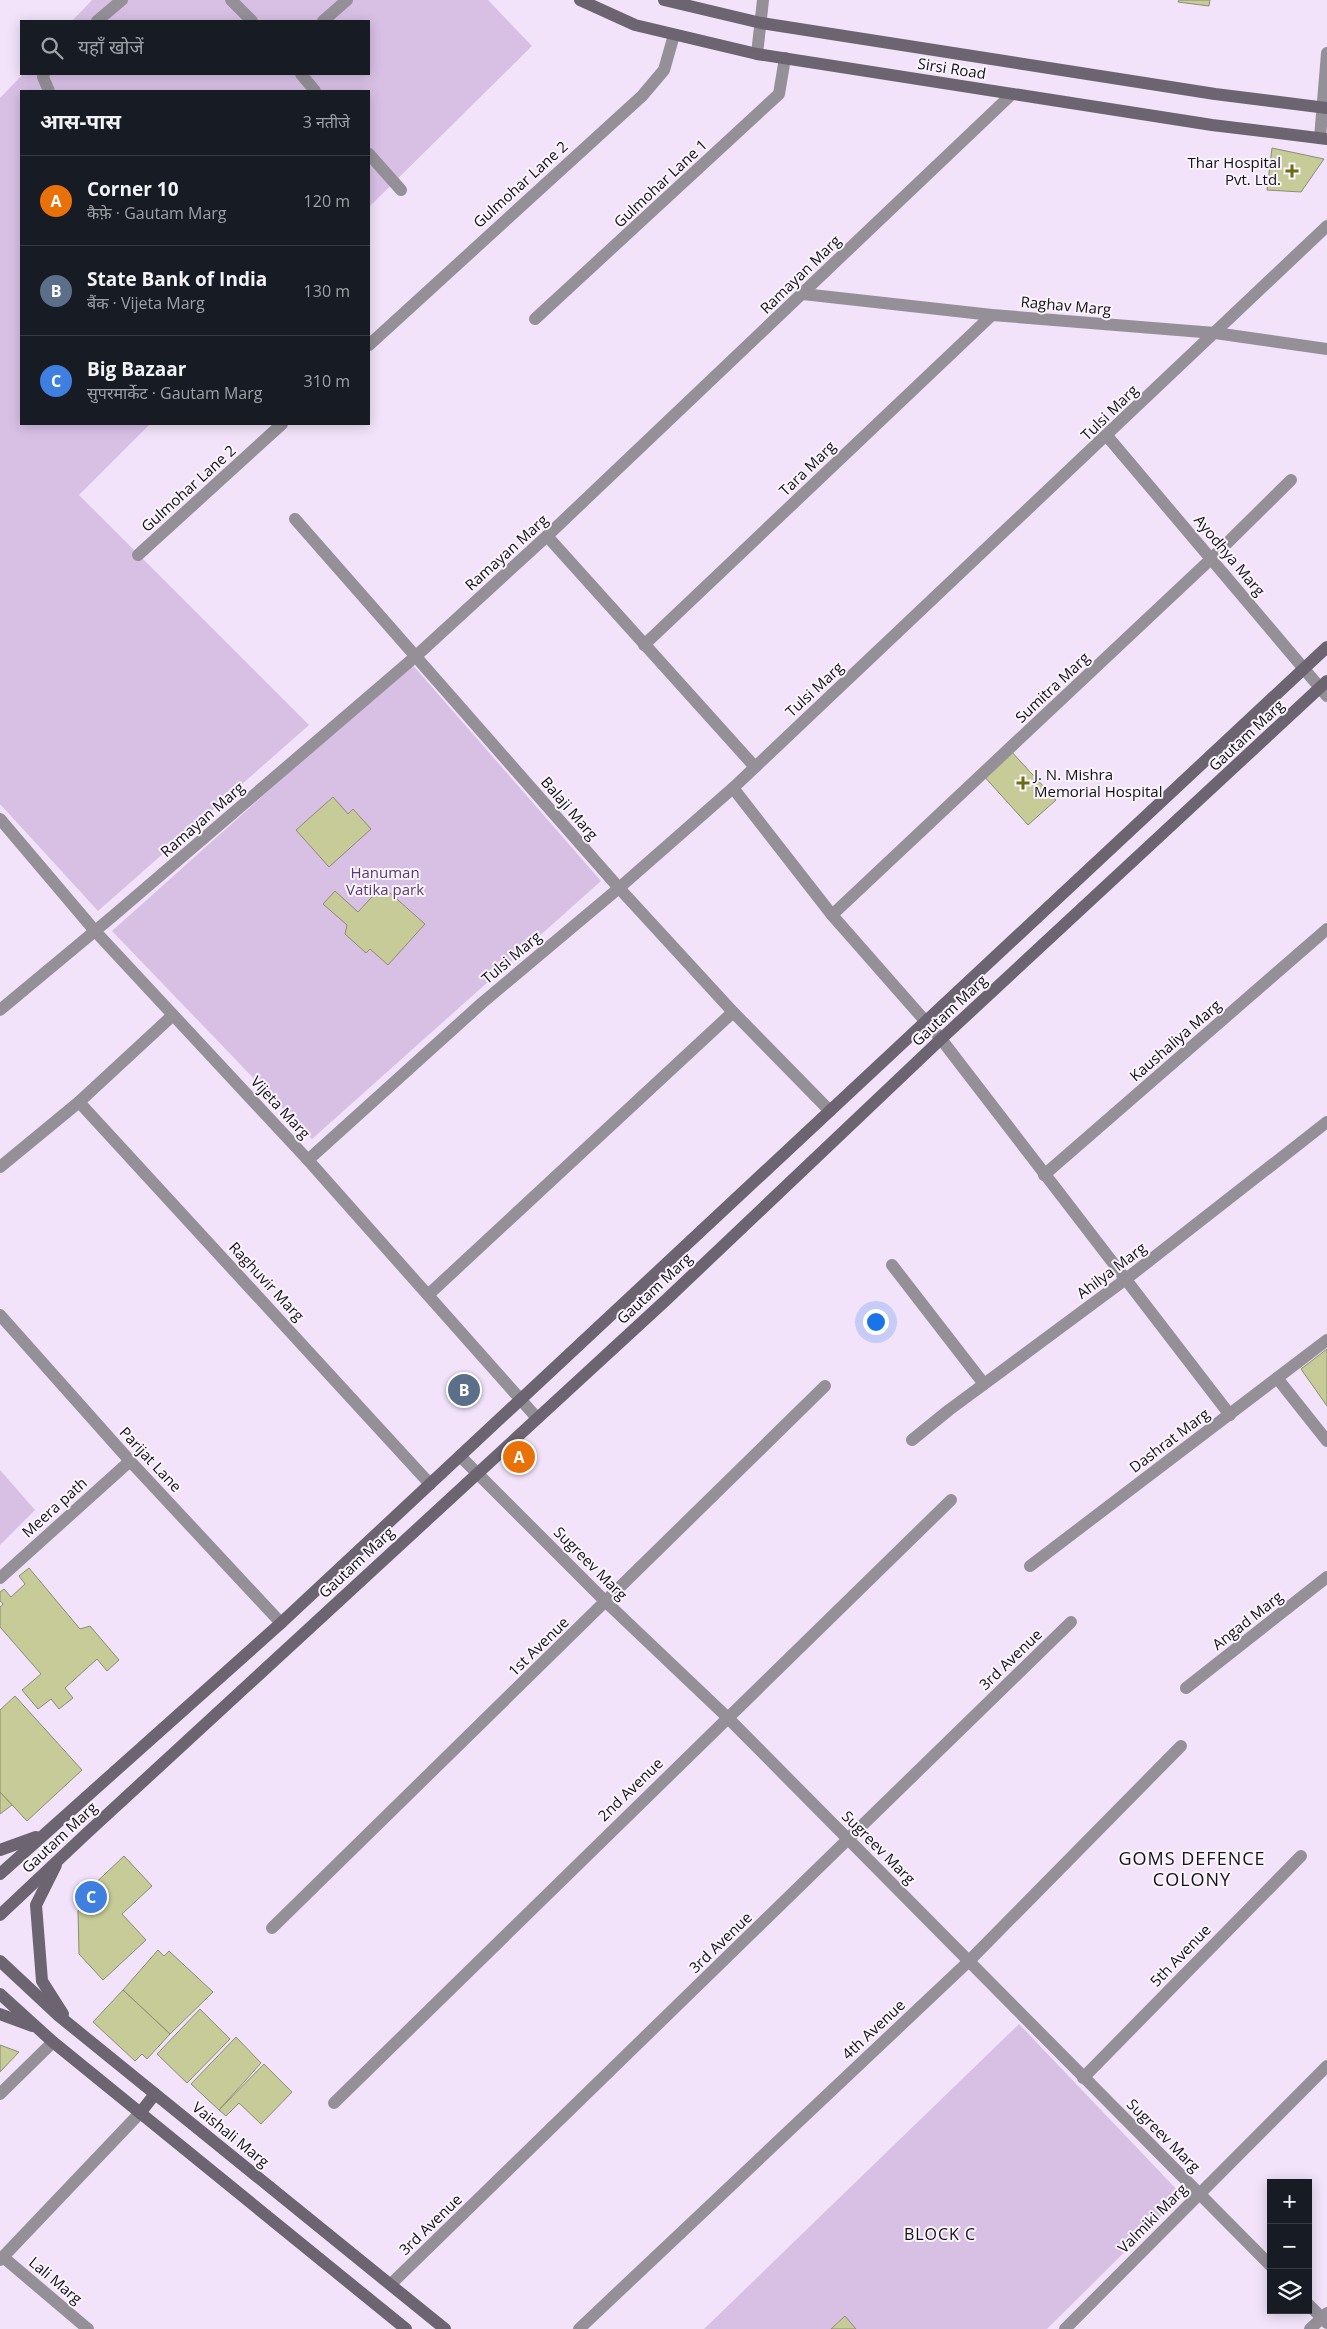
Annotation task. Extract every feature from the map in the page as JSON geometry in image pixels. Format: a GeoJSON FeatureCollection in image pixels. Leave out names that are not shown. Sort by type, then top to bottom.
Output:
{"type":"FeatureCollection","features":[{"type":"Feature","properties":{"kind":"street"},"geometry":{"type":"LineString","coordinates":[[98,20],[122,0]]}},
{"type":"Feature","properties":{"kind":"street"},"geometry":{"type":"LineString","coordinates":[[231,0],[251,20]]}},
{"type":"Feature","properties":{"kind":"street"},"geometry":{"type":"LineString","coordinates":[[324,20],[347,0]]}},
{"type":"Feature","properties":{"kind":"street","name":"Sirsi Road"},"geometry":{"type":"LineString","coordinates":[[580,0],[635,25],[756,54],[1212,125],[1323,138]]}},
{"type":"Feature","properties":{"kind":"street","name":"Sirsi Road"},"geometry":{"type":"LineString","coordinates":[[664,0],[761,23],[1215,94],[1325,107]]}},
{"type":"Feature","properties":{"kind":"street"},"geometry":{"type":"LineString","coordinates":[[756,54],[764,0]]}},
{"type":"Feature","properties":{"kind":"street","name":"Gulmohar Lane 2"},"geometry":{"type":"LineString","coordinates":[[370,344],[642,96],[664,70],[674,35]]}},
{"type":"Feature","properties":{"kind":"street"},"geometry":{"type":"LineString","coordinates":[[1323,138],[1327,54]]}},
{"type":"Feature","properties":{"kind":"street","name":"Gulmohar Lane 1"},"geometry":{"type":"LineString","coordinates":[[535,319],[779,94],[785,58]]}},
{"type":"Feature","properties":{"kind":"street"},"geometry":{"type":"LineString","coordinates":[[44,75],[49,90]]}},
{"type":"Feature","properties":{"kind":"street"},"geometry":{"type":"LineString","coordinates":[[302,75],[314,90]]}},
{"type":"Feature","properties":{"kind":"street","name":"Ramayan Marg"},"geometry":{"type":"LineString","coordinates":[[0,1010],[416,656],[548,536],[1012,94]]}},
{"type":"Feature","properties":{"kind":"street"},"geometry":{"type":"LineString","coordinates":[[370,155],[401,190]]}},
{"type":"Feature","properties":{"kind":"street","name":"Tulsi Marg"},"geometry":{"type":"LineString","coordinates":[[308,1160],[482,1003],[619,888],[733,788],[1327,226]]}},
{"type":"Feature","properties":{"kind":"street","name":"Raghav Marg"},"geometry":{"type":"LineString","coordinates":[[803,294],[992,316],[1215,333],[1327,349]]}},
{"type":"Feature","properties":{"kind":"street","name":"Tara Marg"},"geometry":{"type":"LineString","coordinates":[[644,645],[992,316]]}},
{"type":"Feature","properties":{"kind":"street","name":"Gulmohar Lane 2"},"geometry":{"type":"LineString","coordinates":[[138,555],[281,425]]}},
{"type":"Feature","properties":{"kind":"street","name":"Ayodhya Marg"},"geometry":{"type":"LineString","coordinates":[[1107,436],[1305,668],[1325,688]]}},
{"type":"Feature","properties":{"kind":"street","name":"Sumitra Marg"},"geometry":{"type":"LineString","coordinates":[[832,915],[1212,558],[1291,480]]}},
{"type":"Feature","properties":{"kind":"street","name":"Balaji Marg"},"geometry":{"type":"LineString","coordinates":[[295,518],[619,888],[732,1012],[830,1111]]}},
{"type":"Feature","properties":{"kind":"street"},"geometry":{"type":"LineString","coordinates":[[548,536],[755,767]]}},
{"type":"Feature","properties":{"kind":"street","name":"Gautam Marg"},"geometry":{"type":"LineString","coordinates":[[0,1874],[281,1623],[1327,647]]}},
{"type":"Feature","properties":{"kind":"street","name":"Gautam Marg"},"geometry":{"type":"LineString","coordinates":[[0,1915],[61,1856],[673,1293],[941,1039],[1325,688]]}},
{"type":"Feature","properties":{"kind":"street"},"geometry":{"type":"LineString","coordinates":[[733,788],[832,915],[941,1039],[1230,1415]]}},
{"type":"Feature","properties":{"kind":"street","name":"Vijeta Marg"},"geometry":{"type":"LineString","coordinates":[[0,819],[95,931],[308,1160],[537,1418]]}},
{"type":"Feature","properties":{"kind":"street","name":"Kaushaliya Marg"},"geometry":{"type":"LineString","coordinates":[[1044,1175],[1327,929]]}},
{"type":"Feature","properties":{"kind":"street"},"geometry":{"type":"LineString","coordinates":[[428,1295],[732,1012]]}},
{"type":"Feature","properties":{"kind":"street"},"geometry":{"type":"LineString","coordinates":[[0,1167],[79,1102],[173,1015]]}},
{"type":"Feature","properties":{"kind":"street","name":"Raghuvir Marg"},"geometry":{"type":"LineString","coordinates":[[79,1102],[430,1484]]}},
{"type":"Feature","properties":{"kind":"street","name":"Ahilya Marg"},"geometry":{"type":"LineString","coordinates":[[912,1440],[1126,1279],[1327,1122]]}},
{"type":"Feature","properties":{"kind":"street"},"geometry":{"type":"LineString","coordinates":[[892,1265],[984,1384]]}},
{"type":"Feature","properties":{"kind":"street","name":"Parijat Lane"},"geometry":{"type":"LineString","coordinates":[[0,1315],[130,1461],[281,1623]]}},
{"type":"Feature","properties":{"kind":"street","name":"Dashrat Marg"},"geometry":{"type":"LineString","coordinates":[[1030,1566],[1327,1340]]}},
{"type":"Feature","properties":{"kind":"street"},"geometry":{"type":"LineString","coordinates":[[1277,1378],[1327,1441]]}},
{"type":"Feature","properties":{"kind":"street","name":"1st Avenue"},"geometry":{"type":"LineString","coordinates":[[272,1928],[825,1386]]}},
{"type":"Feature","properties":{"kind":"street","name":"Sugreev Marg"},"geometry":{"type":"LineString","coordinates":[[460,1456],[606,1602],[727,1717],[1267,2262]]}},
{"type":"Feature","properties":{"kind":"street","name":"Meera path"},"geometry":{"type":"LineString","coordinates":[[0,1578],[130,1461]]}},
{"type":"Feature","properties":{"kind":"street","name":"2nd Avenue"},"geometry":{"type":"LineString","coordinates":[[334,2103],[951,1500]]}},
{"type":"Feature","properties":{"kind":"street","name":"Angad Marg"},"geometry":{"type":"LineString","coordinates":[[1186,1688],[1327,1577]]}},
{"type":"Feature","properties":{"kind":"street","name":"3rd Avenue"},"geometry":{"type":"LineString","coordinates":[[391,2284],[1071,1622]]}},
{"type":"Feature","properties":{"kind":"street","name":"4th Avenue"},"geometry":{"type":"LineString","coordinates":[[579,2329],[969,1961],[1181,1746]]}},
{"type":"Feature","properties":{"kind":"street"},"geometry":{"type":"LineString","coordinates":[[0,1850],[43,1834]]}},
{"type":"Feature","properties":{"kind":"street"},"geometry":{"type":"LineString","coordinates":[[61,1856],[36,1904],[42,1981],[71,2025]]}},
{"type":"Feature","properties":{"kind":"street","name":"5th Avenue"},"geometry":{"type":"LineString","coordinates":[[1083,2078],[1300,1856]]}},
{"type":"Feature","properties":{"kind":"street","name":"Vaishali Marg"},"geometry":{"type":"LineString","coordinates":[[0,1961],[71,2025],[445,2329]]}},
{"type":"Feature","properties":{"kind":"street"},"geometry":{"type":"LineString","coordinates":[[0,1994],[53,2042],[406,2329]]}},
{"type":"Feature","properties":{"kind":"street"},"geometry":{"type":"LineString","coordinates":[[0,2014],[38,2029]]}},
{"type":"Feature","properties":{"kind":"street"},"geometry":{"type":"LineString","coordinates":[[0,2094],[53,2042]]}},
{"type":"Feature","properties":{"kind":"street","name":"Valmiki Marg"},"geometry":{"type":"LineString","coordinates":[[1064,2329],[1327,2066]]}},
{"type":"Feature","properties":{"kind":"street"},"geometry":{"type":"LineString","coordinates":[[1,2258],[140,2113],[155,2094]]}},
{"type":"Feature","properties":{"kind":"street","name":"Lali Marg"},"geometry":{"type":"LineString","coordinates":[[1,2258],[88,2329]]}},
{"type":"Feature","properties":{"kind":"street"},"geometry":{"type":"LineString","coordinates":[[1310,2329],[1325,2318],[1312,2307]]}},
{"type":"Feature","properties":{"kind":"green space"},"geometry":{"type":"Polygon","coordinates":[[[92,0],[488,0],[532,46],[370,206],[370,90],[20,90],[20,425],[149,425],[79,495],[309,725],[98,911],[0,804],[0,98],[22,75],[370,75],[370,20],[73,20],[92,0]]]}},
{"type":"Feature","properties":{"kind":"green space","name":"Hanuman Vatika park"},"geometry":{"type":"Polygon","coordinates":[[[411,663],[601,881],[312,1139],[112,931],[411,663]]]}},
{"type":"Feature","properties":{"kind":"green space"},"geometry":{"type":"Polygon","coordinates":[[[0,1470],[35,1510],[0,1545],[0,1470]]]}},
{"type":"Feature","properties":{"kind":"green space"},"geometry":{"type":"Polygon","coordinates":[[[1019,2024],[1182,2195],[1047,2329],[704,2329],[1019,2024]]]}},
{"type":"Feature","properties":{"kind":"building"},"geometry":{"type":"Polygon","coordinates":[[[1179,0],[1210,0],[1209,6],[1178,2],[1179,0]]]}},
{"type":"Feature","properties":{"kind":"building"},"geometry":{"type":"Polygon","coordinates":[[[1272,148],[1324,159],[1301,192],[1267,190],[1272,148]]]}},
{"type":"Feature","properties":{"kind":"building"},"geometry":{"type":"Polygon","coordinates":[[[1009,749],[1056,800],[1028,825],[982,774],[1009,749]]]}},
{"type":"Feature","properties":{"kind":"building"},"geometry":{"type":"Polygon","coordinates":[[[333,797],[348,814],[353,809],[371,829],[329,867],[296,830],[333,797]]]}},
{"type":"Feature","properties":{"kind":"building"},"geometry":{"type":"Polygon","coordinates":[[[382,886],[425,924],[388,965],[370,949],[366,953],[345,934],[347,925],[323,904],[335,891],[358,912],[382,886]]]}},
{"type":"Feature","properties":{"kind":"building"},"geometry":{"type":"Polygon","coordinates":[[[1327,1349],[1327,1406],[1301,1369],[1327,1349]]]}},
{"type":"Feature","properties":{"kind":"building"},"geometry":{"type":"Polygon","coordinates":[[[29,1568],[80,1629],[90,1626],[119,1660],[107,1671],[97,1659],[65,1688],[73,1698],[59,1709],[51,1699],[38,1709],[22,1690],[41,1674],[0,1627],[0,1607],[3,1604],[0,1601],[0,1592],[4,1589],[11,1597],[25,1584],[19,1576],[29,1568]]]}},
{"type":"Feature","properties":{"kind":"building"},"geometry":{"type":"Polygon","coordinates":[[[15,1696],[82,1770],[27,1821],[0,1792],[0,1710],[15,1696]]]}},
{"type":"Feature","properties":{"kind":"building"},"geometry":{"type":"Polygon","coordinates":[[[0,1792],[12,1805],[0,1814],[0,1792]]]}},
{"type":"Feature","properties":{"kind":"building"},"geometry":{"type":"Polygon","coordinates":[[[124,1856],[152,1886],[122,1914],[146,1940],[103,1980],[79,1954],[78,1911],[85,1893],[124,1856]]]}},
{"type":"Feature","properties":{"kind":"building"},"geometry":{"type":"Polygon","coordinates":[[[158,1950],[164,1956],[169,1951],[213,1992],[170,2034],[123,1990],[158,1950]]]}},
{"type":"Feature","properties":{"kind":"building"},"geometry":{"type":"Polygon","coordinates":[[[123,1990],[170,2034],[147,2059],[142,2054],[135,2061],[93,2022],[123,1990]]]}},
{"type":"Feature","properties":{"kind":"building"},"geometry":{"type":"Polygon","coordinates":[[[200,2009],[230,2039],[187,2083],[157,2054],[200,2009]]]}},
{"type":"Feature","properties":{"kind":"building"},"geometry":{"type":"Polygon","coordinates":[[[236,2037],[261,2063],[219,2110],[191,2084],[236,2037]]]}},
{"type":"Feature","properties":{"kind":"building"},"geometry":{"type":"Polygon","coordinates":[[[0,2045],[19,2052],[0,2072],[0,2045]]]}},
{"type":"Feature","properties":{"kind":"building"},"geometry":{"type":"Polygon","coordinates":[[[264,2064],[292,2092],[261,2124],[239,2103],[226,2116],[219,2110],[264,2064]]]}},
{"type":"Feature","properties":{"kind":"building"},"geometry":{"type":"Polygon","coordinates":[[[845,2316],[856,2329],[831,2329],[845,2316]]]}},
{"type":"Feature","properties":{"kind":"place","name":"Thar Hospital Pvt. Ltd."},"geometry":{"type":"Point","coordinates":[1292,171]}},
{"type":"Feature","properties":{"kind":"place","name":"J. N. Mishra Memorial Hospital"},"geometry":{"type":"Point","coordinates":[1023,783]}},
{"type":"Feature","properties":{"kind":"place","name":"State Bank of India"},"geometry":{"type":"Point","coordinates":[464,1390]}},
{"type":"Feature","properties":{"kind":"place","name":"Corner 10"},"geometry":{"type":"Point","coordinates":[519,1457]}},
{"type":"Feature","properties":{"kind":"place","name":"Big Bazaar"},"geometry":{"type":"Point","coordinates":[91,1897]}},
{"type":"Feature","properties":{"kind":"district","name":"GOMS DEFENCE COLONY"},"geometry":{"type":"Point","coordinates":[1192,1868]}},
{"type":"Feature","properties":{"kind":"district","name":"BLOCK C"},"geometry":{"type":"Point","coordinates":[940,2234]}}]}
